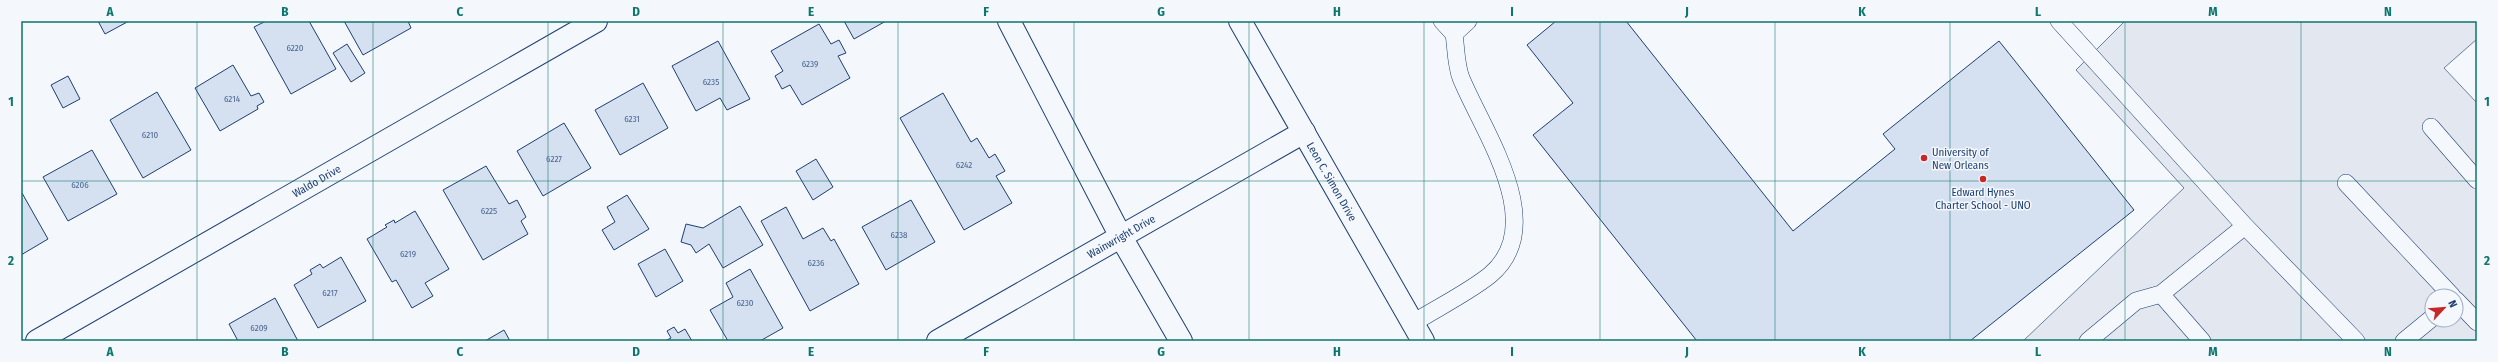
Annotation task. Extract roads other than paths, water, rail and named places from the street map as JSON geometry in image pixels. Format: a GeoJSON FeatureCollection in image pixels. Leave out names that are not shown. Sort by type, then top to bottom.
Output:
{"type":"FeatureCollection","features":[{"type":"Feature","properties":{"kind":"street","name":"Waldo Drive"},"geometry":{"type":"LineString","coordinates":[[37,341],[596,21]]}},
{"type":"Feature","properties":{"kind":"street"},"geometry":{"type":"LineString","coordinates":[[1009,21],[1121,237],[1181,341]]}},
{"type":"Feature","properties":{"kind":"street","name":"Leon C. Simon Drive"},"geometry":{"type":"LineString","coordinates":[[1240,21],[1418,332]]}},
{"type":"Feature","properties":{"kind":"street","name":"Wainwright Drive"},"geometry":{"type":"LineString","coordinates":[[938,341],[1304,132]]}},
{"type":"Feature","properties":{"kind":"lane"},"geometry":{"type":"LineString","coordinates":[[1418,332],[1490,275],[1503,261],[1512,245],[1516,231],[1513,201],[1497,154],[1460,77],[1454,34],[1442,21]]}},
{"type":"Feature","properties":{"kind":"lane"},"geometry":{"type":"LineString","coordinates":[[1454,34],[1468,21]]}},
{"type":"Feature","properties":{"kind":"lane"},"geometry":{"type":"LineString","coordinates":[[2059,21],[2245,226],[2356,341]]}},
{"type":"Feature","properties":{"kind":"lane"},"geometry":{"type":"LineString","coordinates":[[2430,127],[2477,180]]}},
{"type":"Feature","properties":{"kind":"lane"},"geometry":{"type":"LineString","coordinates":[[2346,183],[2444,288]]}},
{"type":"Feature","properties":{"kind":"lane"},"geometry":{"type":"LineString","coordinates":[[2088,341],[2136,301],[2160,294],[2245,226]]}},
{"type":"Feature","properties":{"kind":"lane"},"geometry":{"type":"LineString","coordinates":[[2160,294],[2202,341]]}},
{"type":"Feature","properties":{"kind":"lane"},"geometry":{"type":"LineString","coordinates":[[2464,308],[2477,322]]}},
{"type":"Feature","properties":{"kind":"lane"},"geometry":{"type":"LineString","coordinates":[[2404,341],[2424,325]]}},
{"type":"Feature","properties":{"kind":"place","name":"University of New Orleans"},"geometry":{"type":"Point","coordinates":[1924,158]}},
{"type":"Feature","properties":{"kind":"place","name":"Edward Hynes Charter School - UNO"},"geometry":{"type":"Point","coordinates":[1983,179]}}]}
